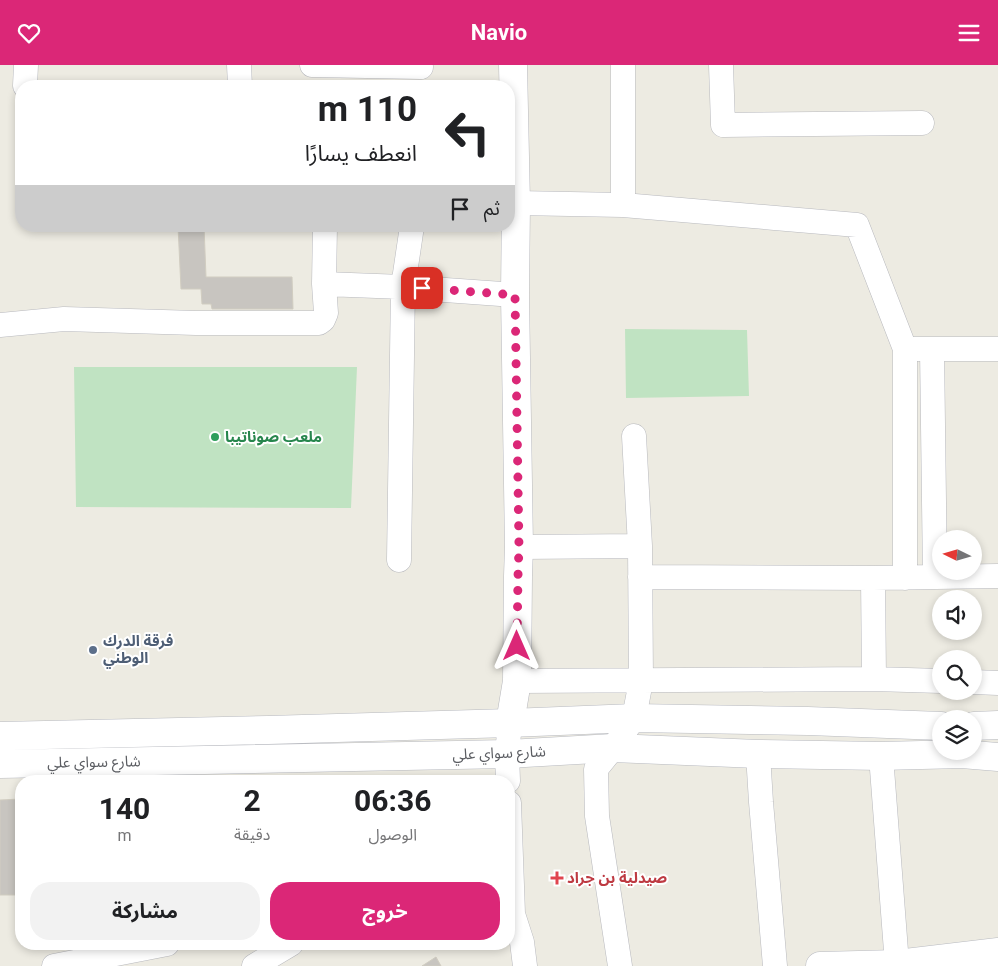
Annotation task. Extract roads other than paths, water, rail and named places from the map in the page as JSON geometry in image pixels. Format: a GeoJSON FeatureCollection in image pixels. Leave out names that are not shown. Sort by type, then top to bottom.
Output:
{"type":"FeatureCollection","features":[{"type":"Feature","properties":{"kind":"main road"},"geometry":{"type":"LineString","coordinates":[[513,65],[513,80]]}},
{"type":"Feature","properties":{"kind":"main road"},"geometry":{"type":"LineString","coordinates":[[510,723],[517,681],[519,547],[515,157]]}},
{"type":"Feature","properties":{"kind":"main road","name":"شارع سواي علي"},"geometry":{"type":"LineString","coordinates":[[0,736],[268,730],[634,718],[932,726]]}},
{"type":"Feature","properties":{"kind":"main road"},"geometry":{"type":"LineString","coordinates":[[982,726],[998,725]]}},
{"type":"Feature","properties":{"kind":"main road"},"geometry":{"type":"LineString","coordinates":[[268,730],[268,758]]}},
{"type":"Feature","properties":{"kind":"main road","name":"شارع سواي علي"},"geometry":{"type":"LineString","coordinates":[[0,764],[507,753],[614,748],[758,754],[880,756],[962,754],[998,757]]}},
{"type":"Feature","properties":{"kind":"main road"},"geometry":{"type":"LineString","coordinates":[[820,966],[897,964],[998,952]]}},
{"type":"Feature","properties":{"kind":"street"},"geometry":{"type":"LineString","coordinates":[[25,80],[26,65]]}},
{"type":"Feature","properties":{"kind":"street"},"geometry":{"type":"LineString","coordinates":[[239,65],[240,80]]}},
{"type":"Feature","properties":{"kind":"street"},"geometry":{"type":"LineString","coordinates":[[312,65],[421,73]]}},
{"type":"Feature","properties":{"kind":"street"},"geometry":{"type":"LineString","coordinates":[[324,80],[325,65]]}},
{"type":"Feature","properties":{"kind":"street"},"geometry":{"type":"LineString","coordinates":[[623,65],[623,205]]}},
{"type":"Feature","properties":{"kind":"street"},"geometry":{"type":"LineString","coordinates":[[721,65],[723,125],[922,123]]}},
{"type":"Feature","properties":{"kind":"street"},"geometry":{"type":"LineString","coordinates":[[516,203],[623,205],[857,225],[905,349],[905,578]]}},
{"type":"Feature","properties":{"kind":"street"},"geometry":{"type":"LineString","coordinates":[[0,325],[64,319],[196,323],[318,323],[323,320],[326,313],[324,232]]}},
{"type":"Feature","properties":{"kind":"street"},"geometry":{"type":"LineString","coordinates":[[399,561],[403,287],[411,232]]}},
{"type":"Feature","properties":{"kind":"street"},"geometry":{"type":"LineString","coordinates":[[324,284],[403,287],[515,295]]}},
{"type":"Feature","properties":{"kind":"street"},"geometry":{"type":"LineString","coordinates":[[905,349],[998,349]]}},
{"type":"Feature","properties":{"kind":"street"},"geometry":{"type":"LineString","coordinates":[[932,349],[934,530]]}},
{"type":"Feature","properties":{"kind":"street"},"geometry":{"type":"LineString","coordinates":[[620,966],[596,816],[596,769],[614,748],[634,718],[641,681],[640,546],[634,436]]}},
{"type":"Feature","properties":{"kind":"street"},"geometry":{"type":"LineString","coordinates":[[519,547],[640,546]]}},
{"type":"Feature","properties":{"kind":"street"},"geometry":{"type":"LineString","coordinates":[[982,576],[998,575]]}},
{"type":"Feature","properties":{"kind":"street"},"geometry":{"type":"LineString","coordinates":[[640,577],[873,579],[932,577]]}},
{"type":"Feature","properties":{"kind":"street"},"geometry":{"type":"LineString","coordinates":[[873,579],[874,679]]}},
{"type":"Feature","properties":{"kind":"street"},"geometry":{"type":"LineString","coordinates":[[517,681],[874,679],[932,681]]}},
{"type":"Feature","properties":{"kind":"street"},"geometry":{"type":"LineString","coordinates":[[982,682],[998,683]]}},
{"type":"Feature","properties":{"kind":"street"},"geometry":{"type":"LineString","coordinates":[[508,775],[507,753],[510,723]]}},
{"type":"Feature","properties":{"kind":"street"},"geometry":{"type":"LineString","coordinates":[[758,754],[775,966]]}},
{"type":"Feature","properties":{"kind":"street"},"geometry":{"type":"LineString","coordinates":[[880,756],[897,964]]}},
{"type":"Feature","properties":{"kind":"street"},"geometry":{"type":"LineString","coordinates":[[515,924],[522,942],[526,966]]}},
{"type":"Feature","properties":{"kind":"street"},"geometry":{"type":"LineString","coordinates":[[54,966],[136,950]]}},
{"type":"Feature","properties":{"kind":"street"},"geometry":{"type":"LineString","coordinates":[[254,966],[281,950]]}},
{"type":"Feature","properties":{"kind":"place","name":"ملعب صوناتيبا"},"geometry":{"type":"Point","coordinates":[215,437]}},
{"type":"Feature","properties":{"kind":"place","name":"فرقة الدرك الوطني"},"geometry":{"type":"Point","coordinates":[93,650]}},
{"type":"Feature","properties":{"kind":"place","name":"صيدلية بن جراد"},"geometry":{"type":"Point","coordinates":[557,878]}}]}
